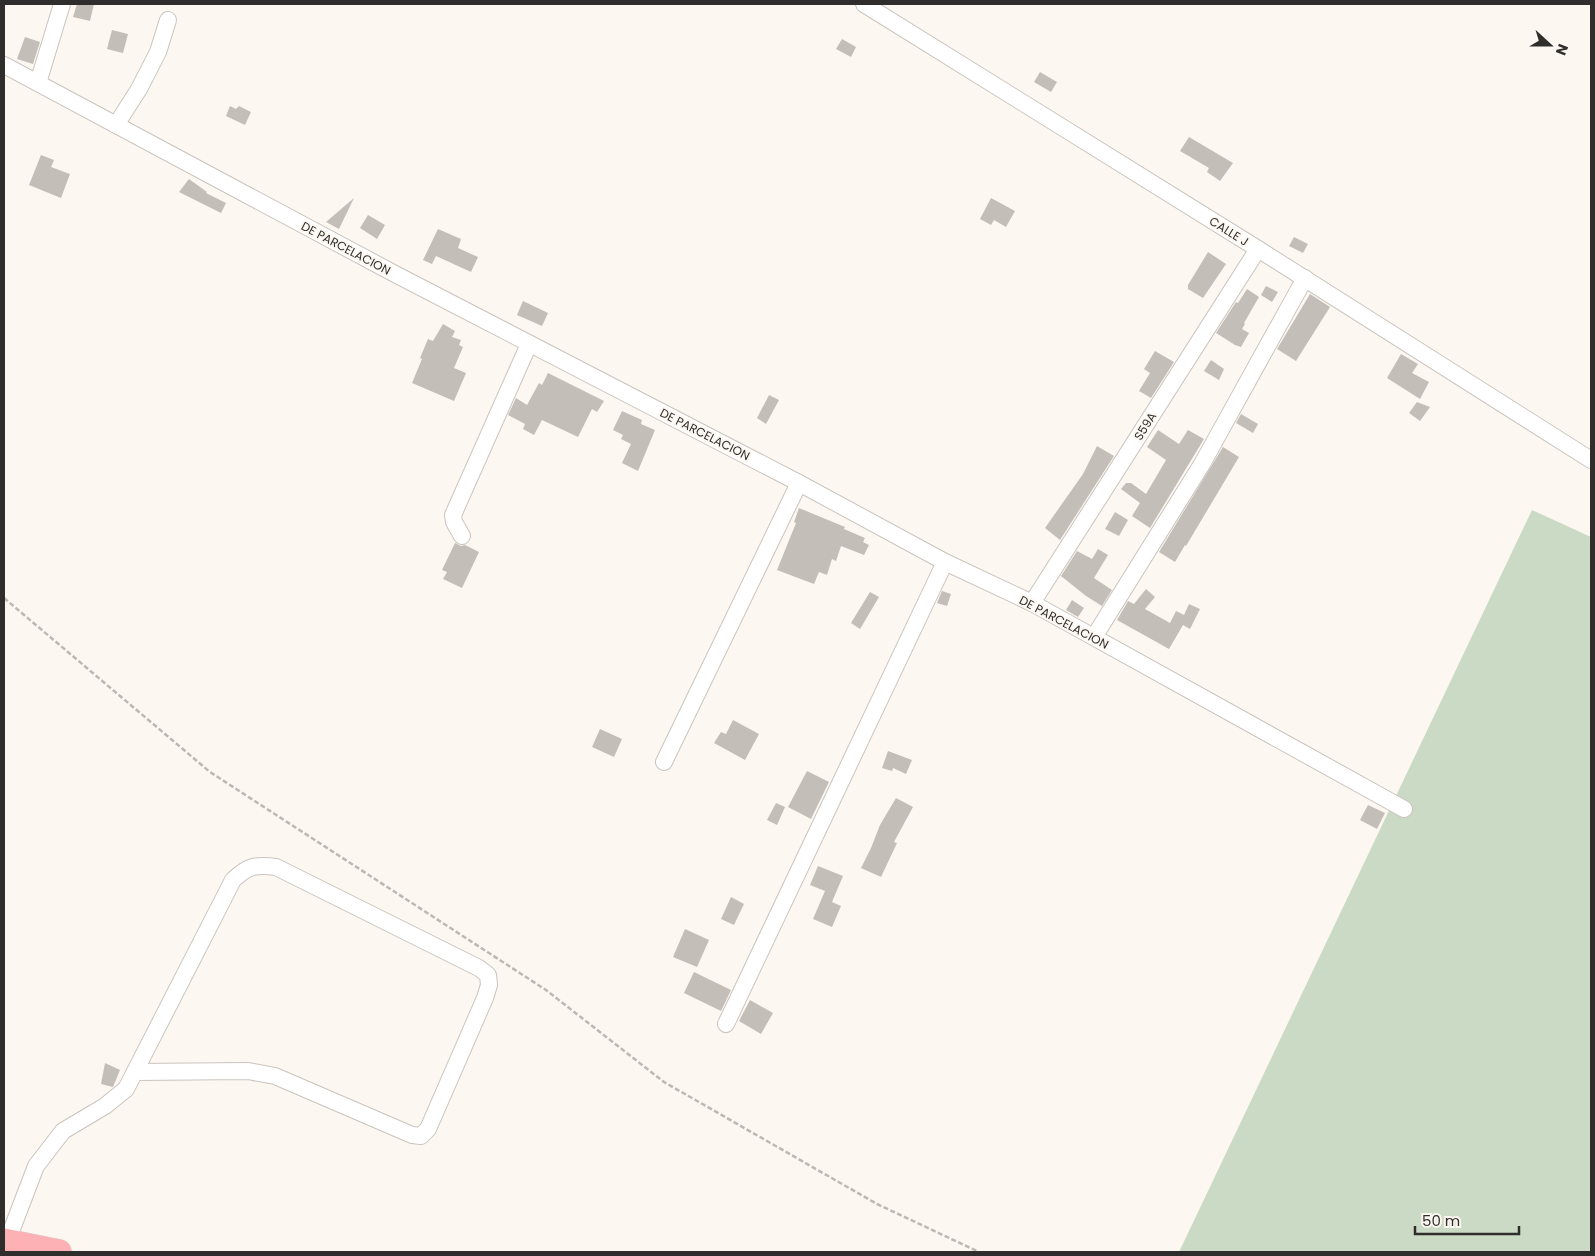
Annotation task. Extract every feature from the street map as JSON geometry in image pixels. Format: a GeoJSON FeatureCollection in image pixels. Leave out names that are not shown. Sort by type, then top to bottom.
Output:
{"type":"FeatureCollection","features":[{"type":"Feature","properties":{"kind":"highway"},"geometry":{"type":"LineString","coordinates":[[5,1241],[59,1252]]}},
{"type":"Feature","properties":{"kind":"street"},"geometry":{"type":"LineString","coordinates":[[38,83],[62,4]]}},
{"type":"Feature","properties":{"kind":"street","name":"CALLE J"},"geometry":{"type":"LineString","coordinates":[[864,4],[1305,278],[1591,460]]}},
{"type":"Feature","properties":{"kind":"street"},"geometry":{"type":"LineString","coordinates":[[116,125],[140,89],[154,59],[168,20]]}},
{"type":"Feature","properties":{"kind":"street","name":"DE PARCELACION"},"geometry":{"type":"LineString","coordinates":[[4,65],[529,344],[799,483],[945,562],[1032,603],[1404,809]]}},
{"type":"Feature","properties":{"kind":"street","name":"S59A"},"geometry":{"type":"LineString","coordinates":[[1032,603],[1258,249]]}},
{"type":"Feature","properties":{"kind":"street"},"geometry":{"type":"LineString","coordinates":[[1094,638],[1202,464],[1305,278]]}},
{"type":"Feature","properties":{"kind":"street"},"geometry":{"type":"LineString","coordinates":[[462,536],[454,522],[453,515],[529,344]]}},
{"type":"Feature","properties":{"kind":"street"},"geometry":{"type":"LineString","coordinates":[[664,762],[799,483]]}},
{"type":"Feature","properties":{"kind":"street"},"geometry":{"type":"LineString","coordinates":[[726,1024],[945,562]]}},
{"type":"Feature","properties":{"kind":"street"},"geometry":{"type":"LineString","coordinates":[[5,1241],[36,1166],[63,1131],[105,1106],[126,1089],[233,880],[244,870],[259,865],[276,867],[479,968],[488,976],[489,985],[485,998],[428,1129],[421,1136],[412,1135],[275,1076],[248,1071],[135,1072]]}},
{"type":"Feature","properties":{"kind":"path"},"geometry":{"type":"LineString","coordinates":[[4,598],[210,772],[546,990],[664,1082],[877,1204],[979,1252]]}},
{"type":"Feature","properties":{"kind":"green space"},"geometry":{"type":"Polygon","coordinates":[[[1532,510],[1591,537],[1591,1252],[1179,1252],[1532,510]]]}},
{"type":"Feature","properties":{"kind":"building"},"geometry":{"type":"Polygon","coordinates":[[[77,4],[94,4],[90,21],[73,17],[77,4]]]}},
{"type":"Feature","properties":{"kind":"building"},"geometry":{"type":"Polygon","coordinates":[[[112,30],[128,34],[123,53],[107,49],[112,30]]]}},
{"type":"Feature","properties":{"kind":"building"},"geometry":{"type":"Polygon","coordinates":[[[25,37],[40,42],[33,64],[17,59],[25,37]]]}},
{"type":"Feature","properties":{"kind":"building"},"geometry":{"type":"Polygon","coordinates":[[[842,39],[856,47],[851,57],[836,49],[842,39]]]}},
{"type":"Feature","properties":{"kind":"building"},"geometry":{"type":"Polygon","coordinates":[[[1040,72],[1057,82],[1051,92],[1034,82],[1040,72]]]}},
{"type":"Feature","properties":{"kind":"building"},"geometry":{"type":"Polygon","coordinates":[[[230,106],[236,109],[239,106],[251,112],[245,125],[226,116],[230,106]]]}},
{"type":"Feature","properties":{"kind":"building"},"geometry":{"type":"Polygon","coordinates":[[[1189,137],[1233,163],[1220,181],[1207,172],[1209,168],[1180,151],[1189,137]]]}},
{"type":"Feature","properties":{"kind":"building"},"geometry":{"type":"Polygon","coordinates":[[[41,155],[54,160],[51,167],[70,174],[61,198],[29,185],[41,155]]]}},
{"type":"Feature","properties":{"kind":"building"},"geometry":{"type":"Polygon","coordinates":[[[189,179],[206,193],[226,203],[221,213],[179,192],[189,179]]]}},
{"type":"Feature","properties":{"kind":"building"},"geometry":{"type":"Polygon","coordinates":[[[354,198],[339,229],[326,222],[354,198]]]}},
{"type":"Feature","properties":{"kind":"building"},"geometry":{"type":"Polygon","coordinates":[[[991,198],[1015,211],[1006,227],[994,220],[991,225],[980,219],[991,198]]]}},
{"type":"Feature","properties":{"kind":"building"},"geometry":{"type":"Polygon","coordinates":[[[368,215],[385,225],[377,239],[360,228],[368,215]]]}},
{"type":"Feature","properties":{"kind":"building"},"geometry":{"type":"Polygon","coordinates":[[[438,229],[461,239],[458,248],[478,257],[471,272],[436,256],[432,264],[423,260],[438,229]]]}},
{"type":"Feature","properties":{"kind":"building"},"geometry":{"type":"Polygon","coordinates":[[[1294,237],[1308,244],[1303,253],[1289,246],[1294,237]]]}},
{"type":"Feature","properties":{"kind":"building"},"geometry":{"type":"Polygon","coordinates":[[[1208,252],[1226,264],[1203,298],[1188,289],[1188,285],[1208,252]]]}},
{"type":"Feature","properties":{"kind":"building"},"geometry":{"type":"Polygon","coordinates":[[[1266,286],[1278,292],[1272,302],[1261,295],[1266,286]]]}},
{"type":"Feature","properties":{"kind":"building"},"geometry":{"type":"Polygon","coordinates":[[[1247,289],[1259,297],[1244,323],[1242,329],[1249,333],[1241,347],[1216,333],[1236,302],[1238,303],[1247,289]]]}},
{"type":"Feature","properties":{"kind":"building"},"geometry":{"type":"Polygon","coordinates":[[[1310,294],[1330,307],[1296,361],[1277,349],[1310,294]]]}},
{"type":"Feature","properties":{"kind":"building"},"geometry":{"type":"Polygon","coordinates":[[[523,301],[548,313],[542,326],[517,315],[523,301]]]}},
{"type":"Feature","properties":{"kind":"building"},"geometry":{"type":"Polygon","coordinates":[[[443,324],[455,331],[452,337],[461,340],[459,345],[463,347],[454,368],[466,373],[454,401],[412,383],[428,339],[433,341],[443,324]]]}},
{"type":"Feature","properties":{"kind":"building"},"geometry":{"type":"Polygon","coordinates":[[[1155,351],[1174,362],[1151,398],[1139,391],[1150,373],[1144,369],[1155,351]]]}},
{"type":"Feature","properties":{"kind":"building"},"geometry":{"type":"Polygon","coordinates":[[[1401,354],[1418,364],[1412,373],[1429,382],[1420,399],[1387,378],[1401,354]]]}},
{"type":"Feature","properties":{"kind":"building"},"geometry":{"type":"Polygon","coordinates":[[[1211,360],[1224,369],[1219,380],[1204,371],[1211,360]]]}},
{"type":"Feature","properties":{"kind":"building"},"geometry":{"type":"Polygon","coordinates":[[[548,373],[604,401],[597,412],[592,409],[578,437],[542,420],[534,435],[523,429],[525,424],[508,415],[516,398],[527,405],[539,383],[542,385],[548,373]]]}},
{"type":"Feature","properties":{"kind":"building"},"geometry":{"type":"Polygon","coordinates":[[[769,395],[779,400],[766,424],[757,418],[769,395]]]}},
{"type":"Feature","properties":{"kind":"building"},"geometry":{"type":"Polygon","coordinates":[[[1417,402],[1430,407],[1420,421],[1409,413],[1417,402]]]}},
{"type":"Feature","properties":{"kind":"building"},"geometry":{"type":"Polygon","coordinates":[[[622,411],[642,420],[641,424],[655,430],[638,471],[622,463],[631,444],[621,439],[623,435],[613,430],[622,411]]]}},
{"type":"Feature","properties":{"kind":"building"},"geometry":{"type":"Polygon","coordinates":[[[1241,414],[1258,424],[1253,433],[1236,423],[1241,414]]]}},
{"type":"Feature","properties":{"kind":"building"},"geometry":{"type":"Polygon","coordinates":[[[1158,430],[1179,444],[1188,430],[1204,439],[1150,528],[1132,516],[1140,503],[1121,489],[1126,483],[1131,483],[1146,494],[1166,460],[1147,447],[1158,430]]]}},
{"type":"Feature","properties":{"kind":"building"},"geometry":{"type":"Polygon","coordinates":[[[1097,446],[1114,456],[1060,540],[1045,528],[1083,474],[1097,446]]]}},
{"type":"Feature","properties":{"kind":"building"},"geometry":{"type":"Polygon","coordinates":[[[1223,447],[1239,457],[1175,562],[1159,552],[1223,447]]]}},
{"type":"Feature","properties":{"kind":"building"},"geometry":{"type":"Polygon","coordinates":[[[799,508],[845,527],[844,529],[865,538],[863,542],[869,545],[864,555],[841,546],[836,561],[832,559],[827,575],[819,572],[814,584],[777,570],[796,523],[794,522],[799,508]]]}},
{"type":"Feature","properties":{"kind":"building"},"geometry":{"type":"Polygon","coordinates":[[[1115,512],[1128,520],[1119,536],[1105,529],[1115,512]]]}},
{"type":"Feature","properties":{"kind":"building"},"geometry":{"type":"Polygon","coordinates":[[[455,543],[461,546],[465,545],[479,552],[462,588],[443,579],[447,572],[442,570],[455,543]]]}},
{"type":"Feature","properties":{"kind":"building"},"geometry":{"type":"Polygon","coordinates":[[[1098,549],[1108,555],[1094,578],[1112,590],[1102,606],[1061,576],[1077,551],[1092,559],[1098,549]]]}},
{"type":"Feature","properties":{"kind":"building"},"geometry":{"type":"Polygon","coordinates":[[[1146,589],[1155,597],[1145,609],[1170,623],[1176,611],[1184,615],[1189,604],[1200,609],[1190,629],[1183,625],[1169,649],[1117,620],[1128,601],[1134,604],[1146,589]]]}},
{"type":"Feature","properties":{"kind":"building"},"geometry":{"type":"Polygon","coordinates":[[[942,591],[951,594],[947,606],[937,603],[942,591]]]}},
{"type":"Feature","properties":{"kind":"building"},"geometry":{"type":"Polygon","coordinates":[[[870,592],[879,597],[860,629],[851,623],[870,592]]]}},
{"type":"Feature","properties":{"kind":"building"},"geometry":{"type":"Polygon","coordinates":[[[1072,600],[1084,608],[1078,617],[1066,610],[1072,600]]]}},
{"type":"Feature","properties":{"kind":"building"},"geometry":{"type":"Polygon","coordinates":[[[733,720],[759,734],[745,760],[714,743],[721,732],[726,734],[733,720]]]}},
{"type":"Feature","properties":{"kind":"building"},"geometry":{"type":"Polygon","coordinates":[[[600,729],[622,739],[614,757],[592,747],[600,729]]]}},
{"type":"Feature","properties":{"kind":"building"},"geometry":{"type":"Polygon","coordinates":[[[888,751],[912,760],[906,774],[893,768],[892,771],[882,768],[888,751]]]}},
{"type":"Feature","properties":{"kind":"building"},"geometry":{"type":"Polygon","coordinates":[[[807,771],[829,782],[811,819],[788,807],[807,771]]]}},
{"type":"Feature","properties":{"kind":"building"},"geometry":{"type":"Polygon","coordinates":[[[896,798],[913,807],[894,842],[897,843],[881,877],[861,868],[880,825],[896,798]]]}},
{"type":"Feature","properties":{"kind":"building"},"geometry":{"type":"Polygon","coordinates":[[[776,803],[785,807],[777,825],[767,820],[776,803]]]}},
{"type":"Feature","properties":{"kind":"building"},"geometry":{"type":"Polygon","coordinates":[[[1368,805],[1385,813],[1377,829],[1360,820],[1368,805]]]}},
{"type":"Feature","properties":{"kind":"building"},"geometry":{"type":"Polygon","coordinates":[[[818,866],[843,876],[832,902],[841,906],[832,927],[813,919],[825,891],[810,885],[818,866]]]}},
{"type":"Feature","properties":{"kind":"building"},"geometry":{"type":"Polygon","coordinates":[[[731,897],[744,904],[734,925],[721,919],[731,897]]]}},
{"type":"Feature","properties":{"kind":"building"},"geometry":{"type":"Polygon","coordinates":[[[685,929],[709,940],[697,967],[673,957],[685,929]]]}},
{"type":"Feature","properties":{"kind":"building"},"geometry":{"type":"Polygon","coordinates":[[[694,972],[731,990],[721,1011],[684,993],[694,972]]]}},
{"type":"Feature","properties":{"kind":"building"},"geometry":{"type":"Polygon","coordinates":[[[750,1000],[773,1013],[761,1034],[739,1021],[750,1000]]]}},
{"type":"Feature","properties":{"kind":"building"},"geometry":{"type":"Polygon","coordinates":[[[105,1063],[120,1070],[113,1087],[101,1084],[105,1063]]]}}]}
